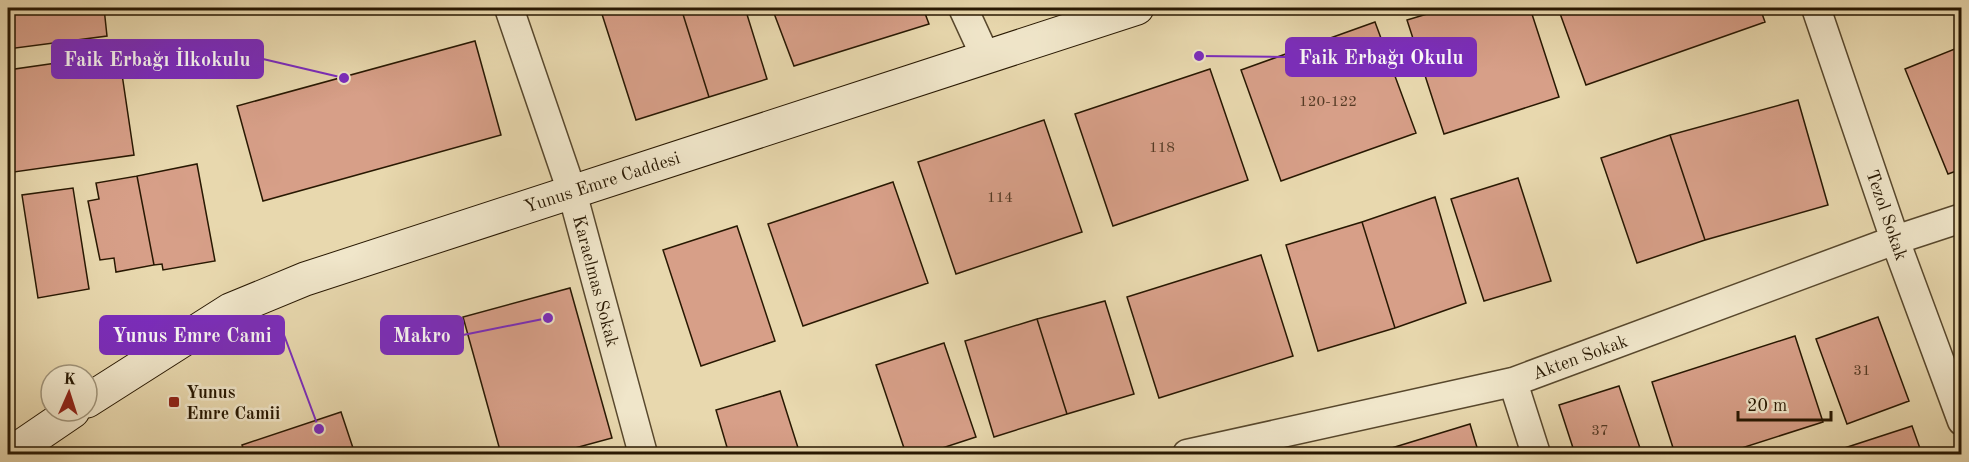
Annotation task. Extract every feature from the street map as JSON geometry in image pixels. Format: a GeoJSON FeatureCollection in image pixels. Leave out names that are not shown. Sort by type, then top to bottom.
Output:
{"type":"FeatureCollection","features":[{"type":"Feature","properties":{"kind":"main road","name":"Yunus Emre Caddesi"},"geometry":{"type":"LineString","coordinates":[[99,393],[230,310],[305,279],[1137,8]]}},
{"type":"Feature","properties":{"kind":"main road"},"geometry":{"type":"LineString","coordinates":[[10,454],[55,423]]}},
{"type":"Feature","properties":{"kind":"street","name":"Karaelmas Sokak"},"geometry":{"type":"LineString","coordinates":[[509,8],[572,192],[643,454]]}},
{"type":"Feature","properties":{"kind":"street"},"geometry":{"type":"LineString","coordinates":[[963,8],[986,57]]}},
{"type":"Feature","properties":{"kind":"street","name":"Tezol Sokak"},"geometry":{"type":"LineString","coordinates":[[1816,8],[1895,240],[1962,422]]}},
{"type":"Feature","properties":{"kind":"street","name":"Akten Sokak"},"geometry":{"type":"LineString","coordinates":[[1187,454],[1513,382],[1895,240],[1962,218]]}},
{"type":"Feature","properties":{"kind":"street"},"geometry":{"type":"LineString","coordinates":[[1513,382],[1536,454]]}},
{"type":"Feature","properties":{"kind":"building"},"geometry":{"type":"Polygon","coordinates":[[[8,8],[104,8],[107,36],[8,49],[8,8]]]}},
{"type":"Feature","properties":{"kind":"building"},"geometry":{"type":"Polygon","coordinates":[[[600,8],[681,8],[709,97],[636,120],[600,8]]]}},
{"type":"Feature","properties":{"kind":"building"},"geometry":{"type":"Polygon","coordinates":[[[681,8],[745,8],[767,79],[709,97],[681,8]]]}},
{"type":"Feature","properties":{"kind":"building"},"geometry":{"type":"Polygon","coordinates":[[[772,8],[923,8],[929,24],[794,66],[772,8]]]}},
{"type":"Feature","properties":{"kind":"building"},"geometry":{"type":"Polygon","coordinates":[[[1447,8],[1530,8],[1559,97],[1444,134],[1407,20],[1447,8]]]}},
{"type":"Feature","properties":{"kind":"building"},"geometry":{"type":"Polygon","coordinates":[[[1558,8],[1760,8],[1765,22],[1586,85],[1558,8]]]}},
{"type":"Feature","properties":{"kind":"building"},"geometry":{"type":"Polygon","coordinates":[[[1375,22],[1416,133],[1281,181],[1241,70],[1375,22]]]}},
{"type":"Feature","properties":{"kind":"building"},"geometry":{"type":"Polygon","coordinates":[[[475,41],[501,135],[263,201],[237,106],[475,41]]]}},
{"type":"Feature","properties":{"kind":"building"},"geometry":{"type":"Polygon","coordinates":[[[1962,46],[1962,169],[1948,174],[1905,69],[1962,46]]]}},
{"type":"Feature","properties":{"kind":"building"},"geometry":{"type":"Polygon","coordinates":[[[119,54],[134,155],[14,172],[8,131],[8,70],[119,54]]]}},
{"type":"Feature","properties":{"kind":"building"},"geometry":{"type":"Polygon","coordinates":[[[1210,69],[1248,180],[1113,226],[1075,114],[1210,69]]]}},
{"type":"Feature","properties":{"kind":"building"},"geometry":{"type":"Polygon","coordinates":[[[1798,100],[1828,205],[1705,240],[1670,135],[1798,100]]]}},
{"type":"Feature","properties":{"kind":"building"},"geometry":{"type":"Polygon","coordinates":[[[1044,120],[1082,232],[956,274],[918,162],[1044,120]]]}},
{"type":"Feature","properties":{"kind":"building"},"geometry":{"type":"Polygon","coordinates":[[[1670,135],[1705,240],[1637,263],[1601,158],[1670,135]]]}},
{"type":"Feature","properties":{"kind":"building"},"geometry":{"type":"Polygon","coordinates":[[[197,164],[215,261],[163,270],[162,264],[154,265],[137,176],[197,164]]]}},
{"type":"Feature","properties":{"kind":"building"},"geometry":{"type":"Polygon","coordinates":[[[137,176],[154,265],[116,272],[114,258],[100,260],[88,201],[99,199],[96,183],[137,176]]]}},
{"type":"Feature","properties":{"kind":"building"},"geometry":{"type":"Polygon","coordinates":[[[1518,178],[1551,281],[1484,301],[1451,199],[1518,178]]]}},
{"type":"Feature","properties":{"kind":"building"},"geometry":{"type":"Polygon","coordinates":[[[893,182],[928,283],[803,326],[768,224],[893,182]]]}},
{"type":"Feature","properties":{"kind":"building"},"geometry":{"type":"Polygon","coordinates":[[[73,188],[89,289],[38,298],[22,195],[73,188]]]}},
{"type":"Feature","properties":{"kind":"building"},"geometry":{"type":"Polygon","coordinates":[[[1435,197],[1466,303],[1395,328],[1362,222],[1435,197]]]}},
{"type":"Feature","properties":{"kind":"building"},"geometry":{"type":"Polygon","coordinates":[[[1362,222],[1395,328],[1318,351],[1286,245],[1362,222]]]}},
{"type":"Feature","properties":{"kind":"building"},"geometry":{"type":"Polygon","coordinates":[[[737,226],[775,341],[701,366],[663,250],[737,226]]]}},
{"type":"Feature","properties":{"kind":"building"},"geometry":{"type":"Polygon","coordinates":[[[1261,255],[1293,356],[1159,398],[1127,297],[1261,255]]]}},
{"type":"Feature","properties":{"kind":"building"},"geometry":{"type":"Polygon","coordinates":[[[570,288],[612,438],[553,454],[501,454],[463,317],[570,288]]]}},
{"type":"Feature","properties":{"kind":"building"},"geometry":{"type":"Polygon","coordinates":[[[1105,301],[1134,394],[1067,414],[1037,319],[1105,301]]]}},
{"type":"Feature","properties":{"kind":"building"},"geometry":{"type":"Polygon","coordinates":[[[1878,317],[1909,401],[1847,424],[1816,339],[1878,317]]]}},
{"type":"Feature","properties":{"kind":"building"},"geometry":{"type":"Polygon","coordinates":[[[1037,319],[1067,414],[994,437],[965,341],[1037,319]]]}},
{"type":"Feature","properties":{"kind":"building"},"geometry":{"type":"Polygon","coordinates":[[[1795,336],[1823,422],[1723,454],[1675,454],[1652,382],[1795,336]]]}},
{"type":"Feature","properties":{"kind":"building"},"geometry":{"type":"Polygon","coordinates":[[[944,343],[976,437],[924,454],[906,454],[876,365],[944,343]]]}},
{"type":"Feature","properties":{"kind":"building"},"geometry":{"type":"Polygon","coordinates":[[[1619,386],[1642,454],[1575,454],[1559,405],[1619,386]]]}},
{"type":"Feature","properties":{"kind":"building"},"geometry":{"type":"Polygon","coordinates":[[[780,391],[800,454],[729,454],[716,410],[780,391]]]}},
{"type":"Feature","properties":{"kind":"building"},"geometry":{"type":"Polygon","coordinates":[[[341,412],[355,454],[245,454],[242,445],[341,412]]]}},
{"type":"Feature","properties":{"kind":"building"},"geometry":{"type":"Polygon","coordinates":[[[1470,424],[1479,454],[1372,454],[1470,424]]]}},
{"type":"Feature","properties":{"kind":"building"},"geometry":{"type":"Polygon","coordinates":[[[1912,426],[1922,454],[1826,454],[1912,426]]]}},
{"type":"Feature","properties":{"kind":"place","name":"Faik Erbağı Okulu"},"geometry":{"type":"Point","coordinates":[1199,56]}},
{"type":"Feature","properties":{"kind":"place","name":"Faik Erbağı İlkokulu"},"geometry":{"type":"Point","coordinates":[344,78]}},
{"type":"Feature","properties":{"kind":"place","name":"Makro"},"geometry":{"type":"Point","coordinates":[548,318]}},
{"type":"Feature","properties":{"kind":"place","name":"Yunus Emre Camii"},"geometry":{"type":"Point","coordinates":[174,402]}},
{"type":"Feature","properties":{"kind":"place","name":"Yunus Emre Cami"},"geometry":{"type":"Point","coordinates":[319,429]}}]}
